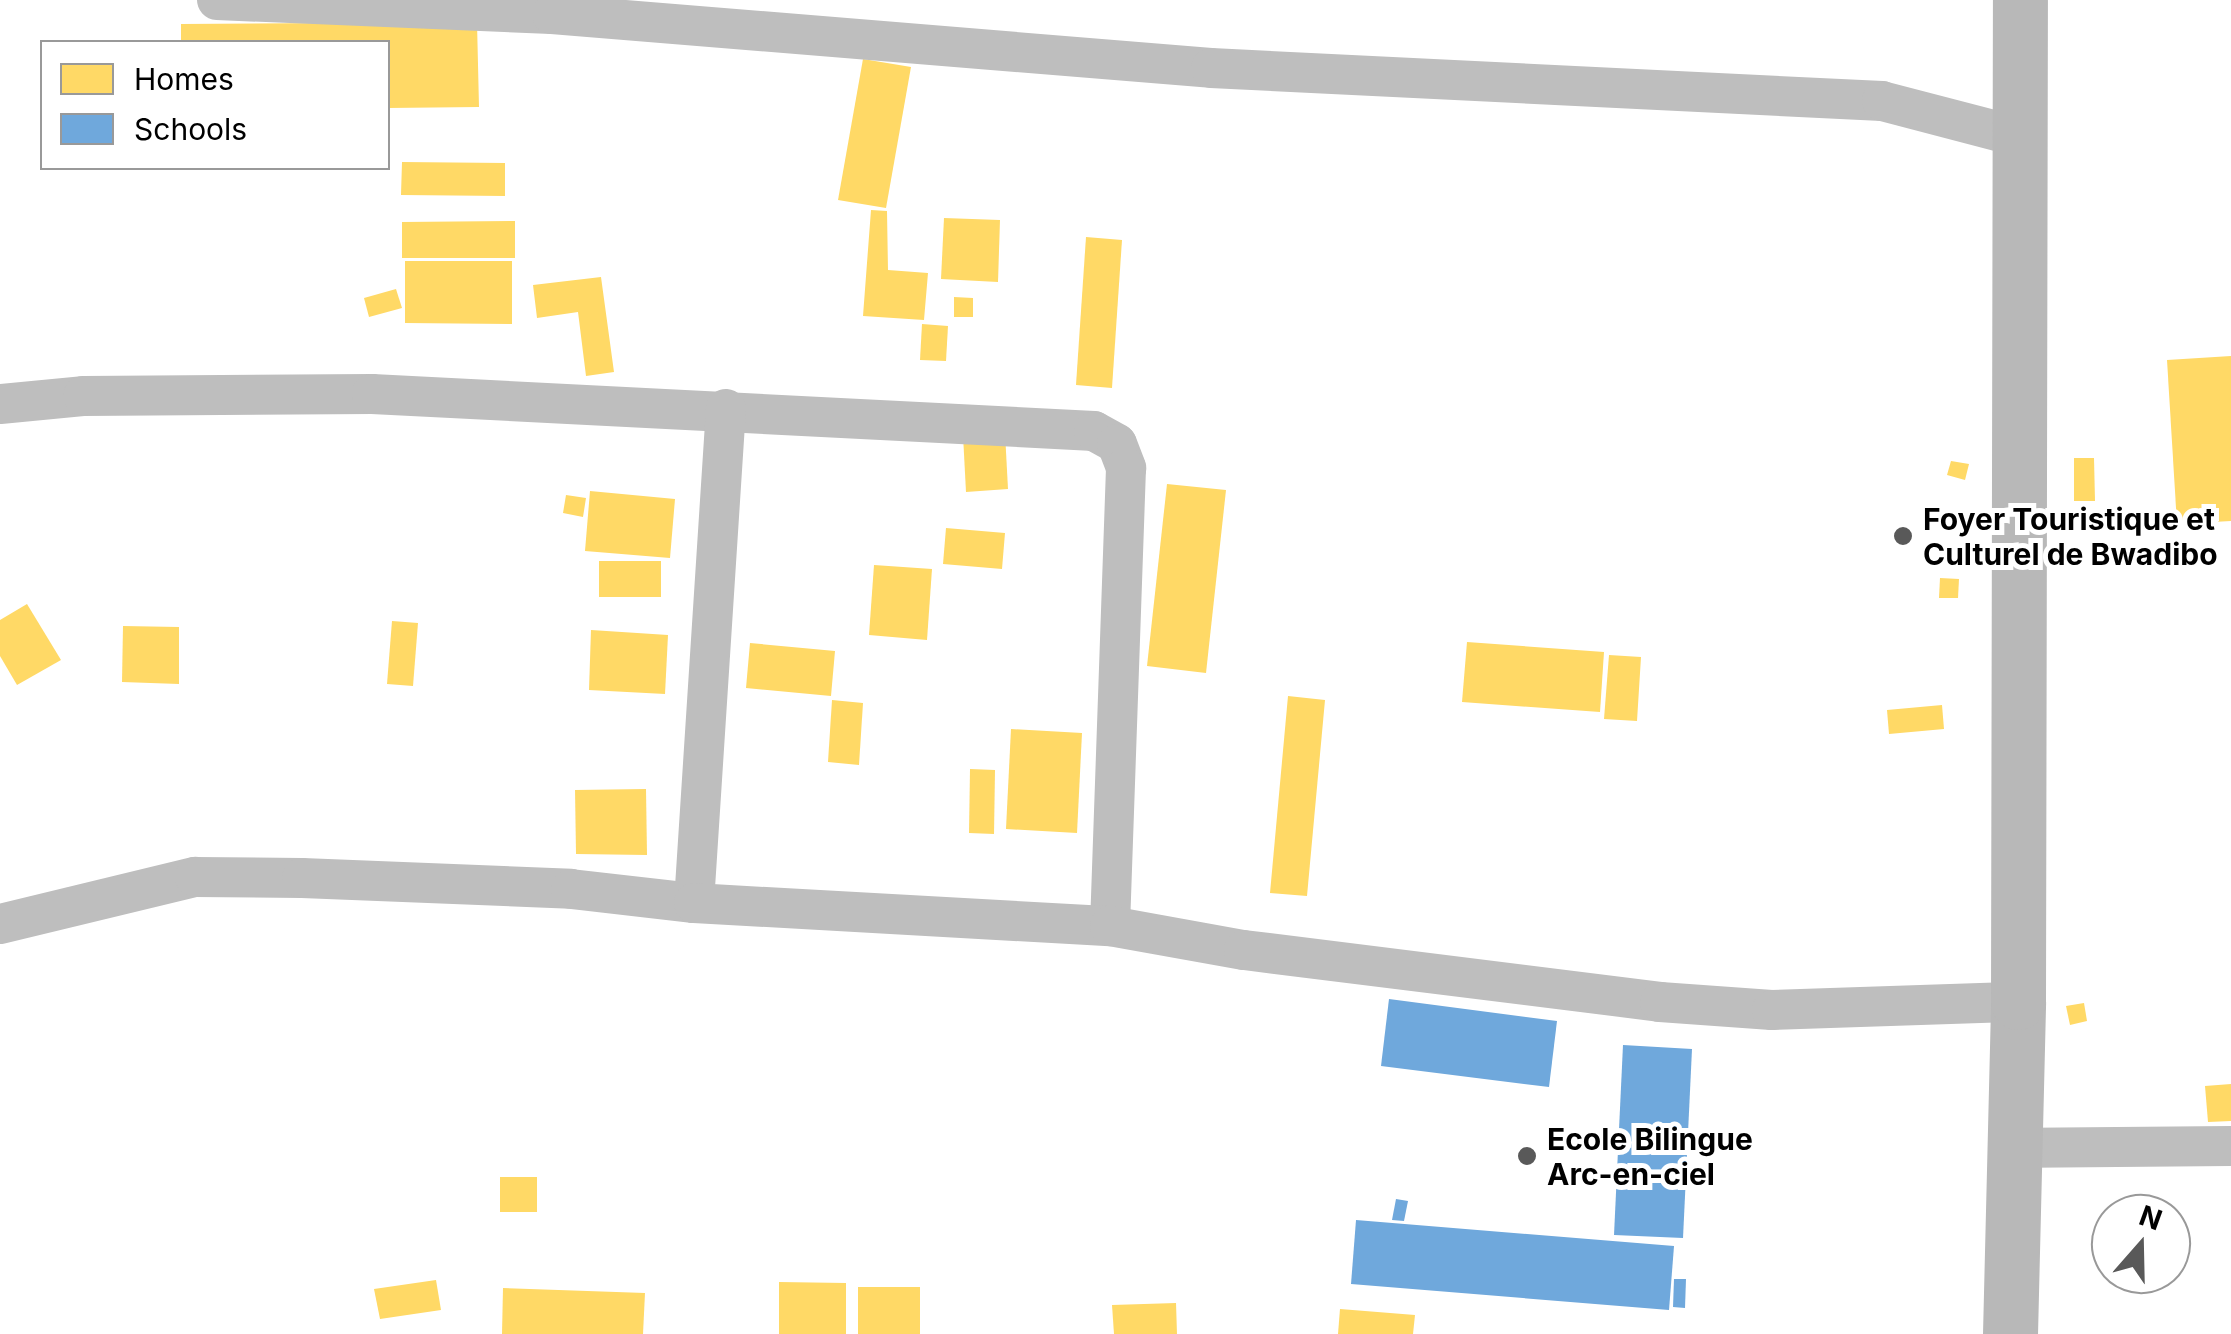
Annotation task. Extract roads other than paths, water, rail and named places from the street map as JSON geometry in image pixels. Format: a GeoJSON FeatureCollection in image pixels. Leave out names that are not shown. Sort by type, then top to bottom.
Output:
{"type":"FeatureCollection","features":[{"type":"Feature","properties":{"kind":"main road"},"geometry":{"type":"LineString","coordinates":[[2010,1334],[2018,1002],[2016,136],[2020,0]]}},
{"type":"Feature","properties":{"kind":"street"},"geometry":{"type":"LineString","coordinates":[[217,0],[572,15],[1210,68],[1882,101],[2016,136]]}},
{"type":"Feature","properties":{"kind":"street"},"geometry":{"type":"LineString","coordinates":[[0,404],[84,396],[372,394],[1094,431],[1117,444],[1126,468],[1110,926]]}},
{"type":"Feature","properties":{"kind":"street"},"geometry":{"type":"LineString","coordinates":[[694,903],[726,410]]}},
{"type":"Feature","properties":{"kind":"street"},"geometry":{"type":"LineString","coordinates":[[0,924],[195,877],[571,889],[694,903],[1110,926],[1336,963],[1660,1002],[1772,1010],[2018,1002]]}},
{"type":"Feature","properties":{"kind":"street"},"geometry":{"type":"LineString","coordinates":[[2014,1148],[2231,1146]]}},
{"type":"Feature","properties":{"kind":"place","name":"Foyer Touristique et Culturel de Bwadibo"},"geometry":{"type":"Point","coordinates":[1903,536]}},
{"type":"Feature","properties":{"kind":"place","name":"Ecole Bilingue Arc-en-ciel"},"geometry":{"type":"Point","coordinates":[1527,1156]}}]}
